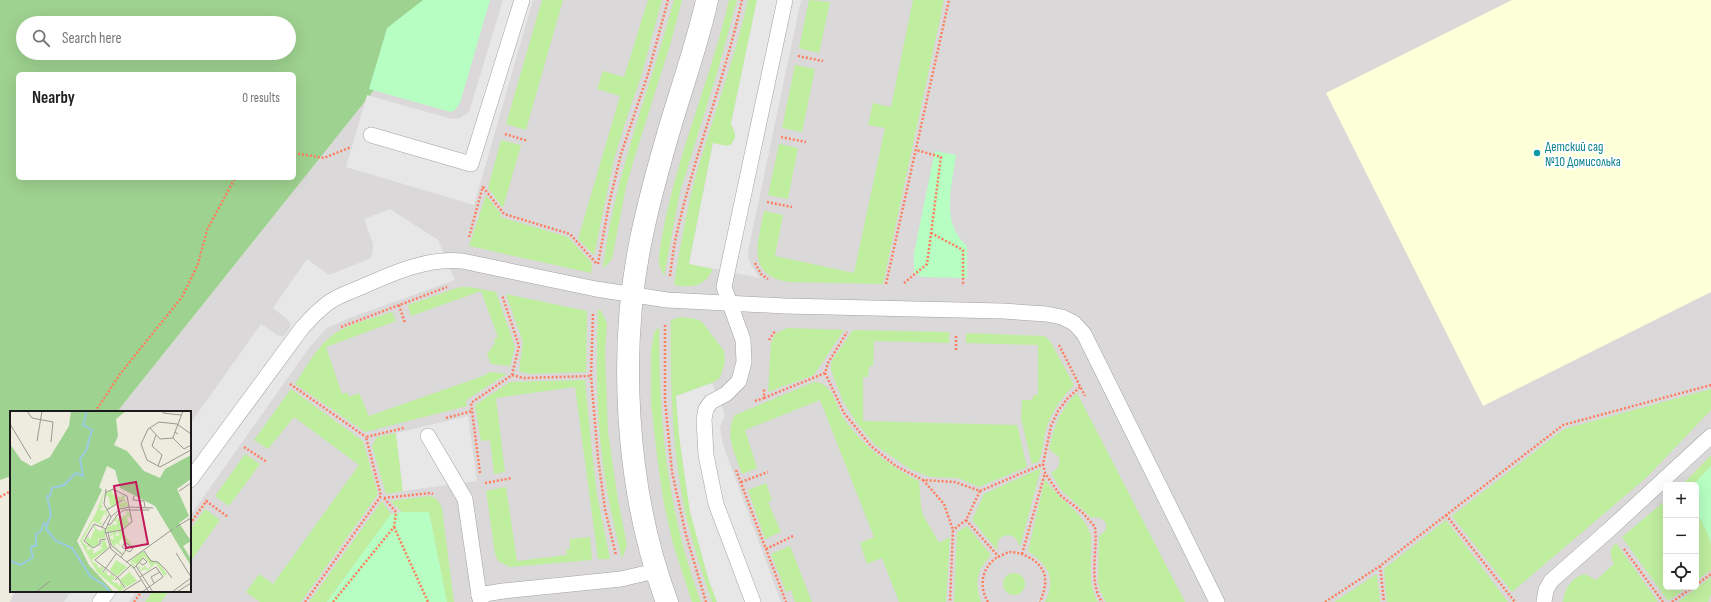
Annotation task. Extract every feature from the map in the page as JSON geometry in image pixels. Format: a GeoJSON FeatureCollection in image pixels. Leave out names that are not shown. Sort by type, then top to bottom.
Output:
{"type":"FeatureCollection","features":[{"type":"Feature","properties":{"kind":"street"},"geometry":{"type":"LineString","coordinates":[[667,602],[656,571],[639,494],[631,429],[628,365],[632,295],[643,230],[668,134],[700,31],[707,0]]}},
{"type":"Feature","properties":{"kind":"lane"},"geometry":{"type":"LineString","coordinates":[[371,135],[471,164],[522,0]]}},
{"type":"Feature","properties":{"kind":"lane"},"geometry":{"type":"LineString","coordinates":[[753,602],[716,504],[706,455],[704,419],[706,409],[711,402],[726,394],[738,381],[744,362],[743,340],[724,287],[785,0]]}},
{"type":"Feature","properties":{"kind":"lane"},"geometry":{"type":"LineString","coordinates":[[191,479],[302,328],[316,312],[332,300],[390,274],[436,260],[449,259],[632,295],[667,300],[785,306],[1031,312],[1062,317],[1074,323],[1084,334],[1217,602]]}},
{"type":"Feature","properties":{"kind":"lane"},"geometry":{"type":"LineString","coordinates":[[428,436],[465,499],[480,598],[503,591],[622,579],[656,571]]}},
{"type":"Feature","properties":{"kind":"lane"},"geometry":{"type":"LineString","coordinates":[[1544,602],[1546,590],[1551,581],[1711,436]]}},
{"type":"Feature","properties":{"kind":"lane"},"geometry":{"type":"LineString","coordinates":[[100,602],[107,592]]}},
{"type":"Feature","properties":{"kind":"path"},"geometry":{"type":"LineString","coordinates":[[885,289],[949,0]]}},
{"type":"Feature","properties":{"kind":"path"},"geometry":{"type":"LineString","coordinates":[[794,55],[823,61]]}},
{"type":"Feature","properties":{"kind":"path"},"geometry":{"type":"LineString","coordinates":[[499,132],[528,141]]}},
{"type":"Feature","properties":{"kind":"path"},"geometry":{"type":"LineString","coordinates":[[296,153],[324,158],[352,146],[371,135]]}},
{"type":"Feature","properties":{"kind":"path"},"geometry":{"type":"LineString","coordinates":[[777,136],[806,142]]}},
{"type":"Feature","properties":{"kind":"path"},"geometry":{"type":"LineString","coordinates":[[902,284],[927,264],[941,157],[916,150]]}},
{"type":"Feature","properties":{"kind":"path"},"geometry":{"type":"LineString","coordinates":[[96,411],[120,374],[182,297],[198,264],[207,230],[234,180]]}},
{"type":"Feature","properties":{"kind":"path"},"geometry":{"type":"LineString","coordinates":[[483,187],[504,214],[570,234],[598,265]]}},
{"type":"Feature","properties":{"kind":"path"},"geometry":{"type":"LineString","coordinates":[[763,201],[792,207]]}},
{"type":"Feature","properties":{"kind":"path"},"geometry":{"type":"LineString","coordinates":[[931,233],[963,250],[963,290]]}},
{"type":"Feature","properties":{"kind":"path"},"geometry":{"type":"LineString","coordinates":[[338,328],[448,286]]}},
{"type":"Feature","properties":{"kind":"path"},"geometry":{"type":"LineString","coordinates":[[480,476],[471,403],[512,375],[519,346],[500,288]]}},
{"type":"Feature","properties":{"kind":"path"},"geometry":{"type":"LineString","coordinates":[[399,305],[405,323]]}},
{"type":"Feature","properties":{"kind":"path"},"geometry":{"type":"LineString","coordinates":[[851,326],[828,363],[825,373],[844,413],[871,446],[896,466],[923,480],[944,504],[953,530],[950,602]]}},
{"type":"Feature","properties":{"kind":"path"},"geometry":{"type":"LineString","coordinates":[[766,344],[773,332],[779,328]]}},
{"type":"Feature","properties":{"kind":"path"},"geometry":{"type":"LineString","coordinates":[[956,330],[956,350]]}},
{"type":"Feature","properties":{"kind":"path"},"geometry":{"type":"LineString","coordinates":[[1057,342],[1087,400]]}},
{"type":"Feature","properties":{"kind":"path"},"geometry":{"type":"LineString","coordinates":[[749,404],[825,373]]}},
{"type":"Feature","properties":{"kind":"path"},"geometry":{"type":"LineString","coordinates":[[512,375],[524,378],[591,376]]}},
{"type":"Feature","properties":{"kind":"path"},"geometry":{"type":"LineString","coordinates":[[285,390],[294,378]]}},
{"type":"Feature","properties":{"kind":"path"},"geometry":{"type":"LineString","coordinates":[[764,382],[764,398]]}},
{"type":"Feature","properties":{"kind":"path"},"geometry":{"type":"LineString","coordinates":[[290,384],[366,437],[383,497],[396,512],[394,526],[333,602]]}},
{"type":"Feature","properties":{"kind":"path"},"geometry":{"type":"LineString","coordinates":[[1325,602],[1380,566],[1563,425],[1711,385]]}},
{"type":"Feature","properties":{"kind":"path"},"geometry":{"type":"LineString","coordinates":[[1022,554],[1045,472],[1044,464],[1051,426],[1058,411],[1067,399],[1080,387]]}},
{"type":"Feature","properties":{"kind":"path"},"geometry":{"type":"LineString","coordinates":[[442,419],[472,411]]}},
{"type":"Feature","properties":{"kind":"path"},"geometry":{"type":"LineString","coordinates":[[366,437],[412,426]]}},
{"type":"Feature","properties":{"kind":"path"},"geometry":{"type":"LineString","coordinates":[[240,453],[244,447],[267,462]]}},
{"type":"Feature","properties":{"kind":"path"},"geometry":{"type":"LineString","coordinates":[[953,530],[966,520],[980,491],[1044,464]]}},
{"type":"Feature","properties":{"kind":"path"},"geometry":{"type":"LineString","coordinates":[[736,467],[786,602]]}},
{"type":"Feature","properties":{"kind":"path"},"geometry":{"type":"LineString","coordinates":[[741,482],[768,472]]}},
{"type":"Feature","properties":{"kind":"path"},"geometry":{"type":"LineString","coordinates":[[1045,472],[1060,495],[1082,512],[1095,527],[1095,582],[1102,602]]}},
{"type":"Feature","properties":{"kind":"path"},"geometry":{"type":"LineString","coordinates":[[481,483],[512,478]]}},
{"type":"Feature","properties":{"kind":"path"},"geometry":{"type":"LineString","coordinates":[[923,480],[955,482],[980,491]]}},
{"type":"Feature","properties":{"kind":"path"},"geometry":{"type":"LineString","coordinates":[[0,497],[10,492]]}},
{"type":"Feature","properties":{"kind":"path"},"geometry":{"type":"LineString","coordinates":[[305,602],[383,497],[430,493],[439,496]]}},
{"type":"Feature","properties":{"kind":"path"},"geometry":{"type":"LineString","coordinates":[[191,523],[210,495]]}},
{"type":"Feature","properties":{"kind":"path"},"geometry":{"type":"LineString","coordinates":[[206,502],[228,517]]}},
{"type":"Feature","properties":{"kind":"path"},"geometry":{"type":"LineString","coordinates":[[1446,515],[1515,602]]}},
{"type":"Feature","properties":{"kind":"path"},"geometry":{"type":"LineString","coordinates":[[966,520],[999,557]]}},
{"type":"Feature","properties":{"kind":"path"},"geometry":{"type":"LineString","coordinates":[[394,526],[428,602]]}},
{"type":"Feature","properties":{"kind":"path"},"geometry":{"type":"LineString","coordinates":[[1610,529],[1663,602]]}},
{"type":"Feature","properties":{"kind":"path"},"geometry":{"type":"LineString","coordinates":[[766,549],[793,536]]}},
{"type":"Feature","properties":{"kind":"path"},"geometry":{"type":"LineString","coordinates":[[988,602],[982,590],[982,578],[992,561],[1009,552],[1022,554],[1032,559],[1040,566],[1045,576],[1045,588],[1040,602]]}},
{"type":"Feature","properties":{"kind":"path"},"geometry":{"type":"LineString","coordinates":[[1380,566],[1384,602]]}},
{"type":"Feature","properties":{"kind":"path"},"geometry":{"type":"LineString","coordinates":[[1699,583],[1711,574]]}},
{"type":"Feature","properties":{"kind":"path"},"geometry":{"type":"LineString","coordinates":[[1672,602],[1689,590]]}},
{"type":"Feature","properties":{"kind":"path"},"geometry":{"type":"LineString","coordinates":[[134,602],[141,592]]}},
{"type":"Feature","properties":{"kind":"shaded area"},"geometry":{"type":"Polygon","coordinates":[[[446,0],[1711,0],[1711,602],[10,602],[15,592],[191,592],[191,411],[118,411],[446,0]]]}},
{"type":"Feature","properties":{"kind":"shaded area"},"geometry":{"type":"Polygon","coordinates":[[[503,0],[533,0],[474,205],[346,167],[367,95],[452,119],[460,118],[469,112],[503,0]]]}},
{"type":"Feature","properties":{"kind":"shaded area"},"geometry":{"type":"Polygon","coordinates":[[[757,0],[801,0],[749,247],[748,256],[751,265],[760,278],[689,264],[713,143],[726,146],[731,145],[735,138],[735,133],[731,124],[757,0]]]}},
{"type":"Feature","properties":{"kind":"shaded area"},"geometry":{"type":"Polygon","coordinates":[[[1512,0],[1711,0],[1711,292],[1483,406],[1326,93],[1512,0]]]}},
{"type":"Feature","properties":{"kind":"shaded area"},"geometry":{"type":"Polygon","coordinates":[[[390,209],[438,240],[455,280],[347,319],[327,328],[311,345],[191,515],[191,423],[261,324],[277,335],[283,336],[288,331],[291,324],[273,308],[307,259],[329,275],[369,259],[372,255],[373,244],[364,219],[390,209]]]}},
{"type":"Feature","properties":{"kind":"shaded area"},"geometry":{"type":"Polygon","coordinates":[[[712,383],[725,415],[720,427],[723,445],[781,602],[717,602],[709,581],[690,512],[679,435],[676,396],[712,383]]]}},
{"type":"Feature","properties":{"kind":"shaded area"},"geometry":{"type":"Polygon","coordinates":[[[468,416],[477,481],[403,491],[396,433],[468,416]]]}},
{"type":"Feature","properties":{"kind":"shaded area"},"geometry":{"type":"Polygon","coordinates":[[[70,592],[136,592],[129,602],[64,602],[70,592]]]}},
{"type":"Feature","properties":{"kind":"green space"},"geometry":{"type":"Polygon","coordinates":[[[0,0],[446,0],[118,411],[10,411],[10,476],[0,480],[0,0]]]}},
{"type":"Feature","properties":{"kind":"green space"},"geometry":{"type":"Polygon","coordinates":[[[423,0],[490,0],[460,103],[455,110],[451,112],[369,89],[387,28],[423,0]]]}},
{"type":"Feature","properties":{"kind":"green space"},"geometry":{"type":"Polygon","coordinates":[[[542,0],[563,0],[526,130],[506,124],[542,0]]]}},
{"type":"Feature","properties":{"kind":"green space"},"geometry":{"type":"Polygon","coordinates":[[[648,0],[662,0],[641,77],[614,159],[594,255],[578,239],[620,96],[597,89],[603,71],[624,77],[648,0]]]}},
{"type":"Feature","properties":{"kind":"green space"},"geometry":{"type":"Polygon","coordinates":[[[674,0],[682,0],[671,42],[626,187],[612,259],[603,269],[615,200],[674,0]]]}},
{"type":"Feature","properties":{"kind":"green space"},"geometry":{"type":"Polygon","coordinates":[[[729,0],[737,0],[718,70],[680,192],[664,276],[659,264],[659,256],[672,191],[721,32],[729,0]]]}},
{"type":"Feature","properties":{"kind":"green space"},"geometry":{"type":"Polygon","coordinates":[[[748,0],[757,0],[731,124],[735,132],[735,137],[730,145],[726,146],[713,143],[689,263],[713,269],[710,275],[702,283],[692,286],[674,285],[682,236],[693,186],[736,47],[748,0]]]}},
{"type":"Feature","properties":{"kind":"green space"},"geometry":{"type":"Polygon","coordinates":[[[809,0],[830,2],[819,53],[799,48],[809,0]]]}},
{"type":"Feature","properties":{"kind":"green space"},"geometry":{"type":"Polygon","coordinates":[[[913,0],[944,0],[883,284],[790,282],[776,279],[766,273],[760,265],[758,256],[759,235],[764,211],[783,215],[775,256],[854,273],[885,128],[868,125],[873,103],[891,107],[913,0]]]}},
{"type":"Feature","properties":{"kind":"green space"},"geometry":{"type":"Polygon","coordinates":[[[795,65],[815,69],[802,132],[782,128],[795,65]]]}},
{"type":"Feature","properties":{"kind":"green space"},"geometry":{"type":"Polygon","coordinates":[[[501,140],[521,145],[503,208],[488,188],[501,140]]]}},
{"type":"Feature","properties":{"kind":"green space"},"geometry":{"type":"Polygon","coordinates":[[[779,144],[798,148],[788,199],[768,195],[779,144]]]}},
{"type":"Feature","properties":{"kind":"green space"},"geometry":{"type":"Polygon","coordinates":[[[935,151],[956,155],[950,204],[953,226],[959,237],[967,246],[967,278],[922,277],[914,273],[914,253],[935,151]]]}},
{"type":"Feature","properties":{"kind":"green space"},"geometry":{"type":"Polygon","coordinates":[[[486,195],[501,214],[500,217],[568,237],[592,263],[591,273],[469,246],[486,195]]]}},
{"type":"Feature","properties":{"kind":"green space"},"geometry":{"type":"Polygon","coordinates":[[[460,287],[469,287],[496,292],[515,347],[510,366],[491,364],[487,354],[495,343],[494,339],[498,337],[481,291],[411,316],[408,305],[460,287]]]}},
{"type":"Feature","properties":{"kind":"green space"},"geometry":{"type":"Polygon","coordinates":[[[506,294],[587,311],[586,372],[530,374],[519,371],[523,342],[506,294]]]}},
{"type":"Feature","properties":{"kind":"green space"},"geometry":{"type":"Polygon","coordinates":[[[598,309],[601,311],[607,323],[605,353],[608,432],[618,500],[627,545],[622,559],[613,522],[600,440],[597,375],[598,309]]]}},
{"type":"Feature","properties":{"kind":"green space"},"geometry":{"type":"Polygon","coordinates":[[[392,312],[396,321],[326,347],[342,394],[347,392],[349,397],[359,393],[369,416],[483,376],[490,372],[507,374],[466,400],[467,406],[365,432],[295,384],[319,348],[335,333],[359,322],[392,312]]]}},
{"type":"Feature","properties":{"kind":"green space"},"geometry":{"type":"Polygon","coordinates":[[[680,317],[696,319],[702,322],[724,351],[725,362],[720,378],[712,383],[676,396],[681,448],[694,526],[708,577],[717,602],[712,602],[696,551],[687,520],[678,470],[673,420],[671,320],[680,317]]]}},
{"type":"Feature","properties":{"kind":"green space"},"geometry":{"type":"Polygon","coordinates":[[[659,327],[661,398],[667,466],[680,534],[689,568],[701,602],[692,602],[673,544],[663,499],[651,403],[651,352],[654,333],[659,327]]]}},
{"type":"Feature","properties":{"kind":"green space"},"geometry":{"type":"Polygon","coordinates":[[[787,328],[844,330],[814,375],[768,392],[771,343],[775,334],[787,328]]]}},
{"type":"Feature","properties":{"kind":"green space"},"geometry":{"type":"Polygon","coordinates":[[[853,330],[949,332],[949,343],[874,341],[873,366],[869,366],[868,377],[863,377],[863,421],[1017,425],[1027,467],[979,487],[958,478],[930,477],[910,469],[875,445],[856,422],[843,401],[831,370],[831,362],[853,330]]]}},
{"type":"Feature","properties":{"kind":"green space"},"geometry":{"type":"Polygon","coordinates":[[[966,333],[1044,336],[1050,341],[1074,385],[1060,401],[1050,419],[1045,433],[1041,456],[1038,462],[1032,464],[1021,418],[1022,400],[1032,400],[1034,395],[1038,395],[1038,345],[966,343],[966,333]]]}},
{"type":"Feature","properties":{"kind":"green space"},"geometry":{"type":"Polygon","coordinates":[[[585,380],[597,495],[610,559],[598,559],[575,387],[496,398],[505,472],[494,474],[490,440],[481,441],[475,405],[510,382],[585,380]]]}},
{"type":"Feature","properties":{"kind":"green space"},"geometry":{"type":"Polygon","coordinates":[[[814,382],[821,383],[826,386],[833,396],[844,419],[869,447],[897,469],[919,481],[923,515],[939,543],[950,537],[946,602],[899,602],[882,558],[867,564],[860,543],[874,537],[820,400],[745,430],[757,468],[742,474],[734,452],[730,430],[735,415],[814,382]]]}},
{"type":"Feature","properties":{"kind":"green space"},"geometry":{"type":"Polygon","coordinates":[[[291,389],[363,441],[378,494],[301,602],[260,602],[246,592],[259,574],[273,584],[359,465],[294,417],[268,449],[254,440],[291,389]]]}},
{"type":"Feature","properties":{"kind":"green space"},"geometry":{"type":"Polygon","coordinates":[[[1711,389],[1711,410],[1647,477],[1512,592],[1452,516],[1564,429],[1711,389]]]}},
{"type":"Feature","properties":{"kind":"green space"},"geometry":{"type":"Polygon","coordinates":[[[1077,393],[1185,602],[1106,602],[1100,591],[1098,581],[1099,536],[1105,531],[1106,525],[1100,518],[1092,518],[1061,490],[1051,473],[1057,468],[1060,462],[1059,457],[1049,449],[1053,433],[1058,419],[1066,405],[1077,393]]]}},
{"type":"Feature","properties":{"kind":"green space"},"geometry":{"type":"Polygon","coordinates":[[[396,433],[403,491],[386,494],[372,446],[377,437],[396,433]]]}},
{"type":"Feature","properties":{"kind":"green space"},"geometry":{"type":"Polygon","coordinates":[[[245,454],[260,464],[229,506],[215,496],[245,454]]]}},
{"type":"Feature","properties":{"kind":"green space"},"geometry":{"type":"Polygon","coordinates":[[[1711,455],[1711,466],[1696,482],[1685,482],[1711,455]]]}},
{"type":"Feature","properties":{"kind":"green space"},"geometry":{"type":"Polygon","coordinates":[[[1711,466],[1711,544],[1699,517],[1699,482],[1696,482],[1711,466]]]}},
{"type":"Feature","properties":{"kind":"green space"},"geometry":{"type":"Polygon","coordinates":[[[1041,468],[1020,547],[1017,540],[1009,535],[998,540],[997,550],[972,520],[984,494],[1041,468]]]}},
{"type":"Feature","properties":{"kind":"green space"},"geometry":{"type":"Polygon","coordinates":[[[1045,479],[1056,493],[1087,525],[1091,536],[1091,582],[1098,602],[1045,602],[1050,586],[1048,573],[1041,562],[1028,551],[1045,479]]]}},
{"type":"Feature","properties":{"kind":"green space"},"geometry":{"type":"Polygon","coordinates":[[[766,483],[772,500],[768,502],[781,532],[765,539],[748,490],[766,483]]]}},
{"type":"Feature","properties":{"kind":"green space"},"geometry":{"type":"Polygon","coordinates":[[[506,487],[517,561],[567,555],[566,549],[570,549],[570,539],[590,537],[592,560],[510,567],[498,561],[495,553],[486,491],[506,487]]]}},
{"type":"Feature","properties":{"kind":"green space"},"geometry":{"type":"Polygon","coordinates":[[[429,496],[434,497],[437,500],[442,509],[454,602],[447,602],[429,512],[402,512],[390,501],[429,496]]]}},
{"type":"Feature","properties":{"kind":"green space"},"geometry":{"type":"Polygon","coordinates":[[[382,501],[391,514],[327,602],[309,602],[382,501]]]}},
{"type":"Feature","properties":{"kind":"green space"},"geometry":{"type":"Polygon","coordinates":[[[1663,503],[1663,590],[1684,590],[1668,601],[1622,537],[1663,503]]]}},
{"type":"Feature","properties":{"kind":"green space"},"geometry":{"type":"Polygon","coordinates":[[[205,509],[220,520],[191,561],[191,529],[205,509]]]}},
{"type":"Feature","properties":{"kind":"green space"},"geometry":{"type":"Polygon","coordinates":[[[402,512],[429,512],[447,602],[327,602],[391,514],[402,512]]]}},
{"type":"Feature","properties":{"kind":"green space"},"geometry":{"type":"Polygon","coordinates":[[[1699,517],[1711,544],[1711,570],[1699,579],[1699,517]]]}},
{"type":"Feature","properties":{"kind":"green space"},"geometry":{"type":"Polygon","coordinates":[[[1446,520],[1508,602],[1387,602],[1384,569],[1446,520]]]}},
{"type":"Feature","properties":{"kind":"green space"},"geometry":{"type":"Polygon","coordinates":[[[967,526],[991,555],[978,576],[977,582],[981,602],[954,602],[957,532],[967,526]]]}},
{"type":"Feature","properties":{"kind":"green space"},"geometry":{"type":"Polygon","coordinates":[[[1616,543],[1658,602],[1563,602],[1567,588],[1576,578],[1585,574],[1596,580],[1614,564],[1611,553],[1612,548],[1616,543]]]}},
{"type":"Feature","properties":{"kind":"green space"},"geometry":{"type":"Polygon","coordinates":[[[790,546],[812,602],[795,602],[791,590],[786,592],[771,554],[790,546]]]}},
{"type":"Feature","properties":{"kind":"green space"},"geometry":{"type":"Polygon","coordinates":[[[1014,573],[1022,576],[1025,584],[1022,592],[1014,595],[1006,592],[1003,584],[1006,576],[1014,573]]]}},
{"type":"Feature","properties":{"kind":"green space"},"geometry":{"type":"Polygon","coordinates":[[[1377,574],[1380,602],[1334,602],[1377,574]]]}},
{"type":"Feature","properties":{"kind":"green space"},"geometry":{"type":"Polygon","coordinates":[[[1711,577],[1711,594],[1708,602],[1678,602],[1694,590],[1699,590],[1699,586],[1711,577]]]}},
{"type":"Feature","properties":{"kind":"green space"},"geometry":{"type":"Polygon","coordinates":[[[152,592],[168,592],[161,602],[145,602],[152,592]]]}},
{"type":"Feature","properties":{"kind":"place","name":"Детский сад №10 Домисолька"},"geometry":{"type":"Point","coordinates":[1537,153]}}]}
